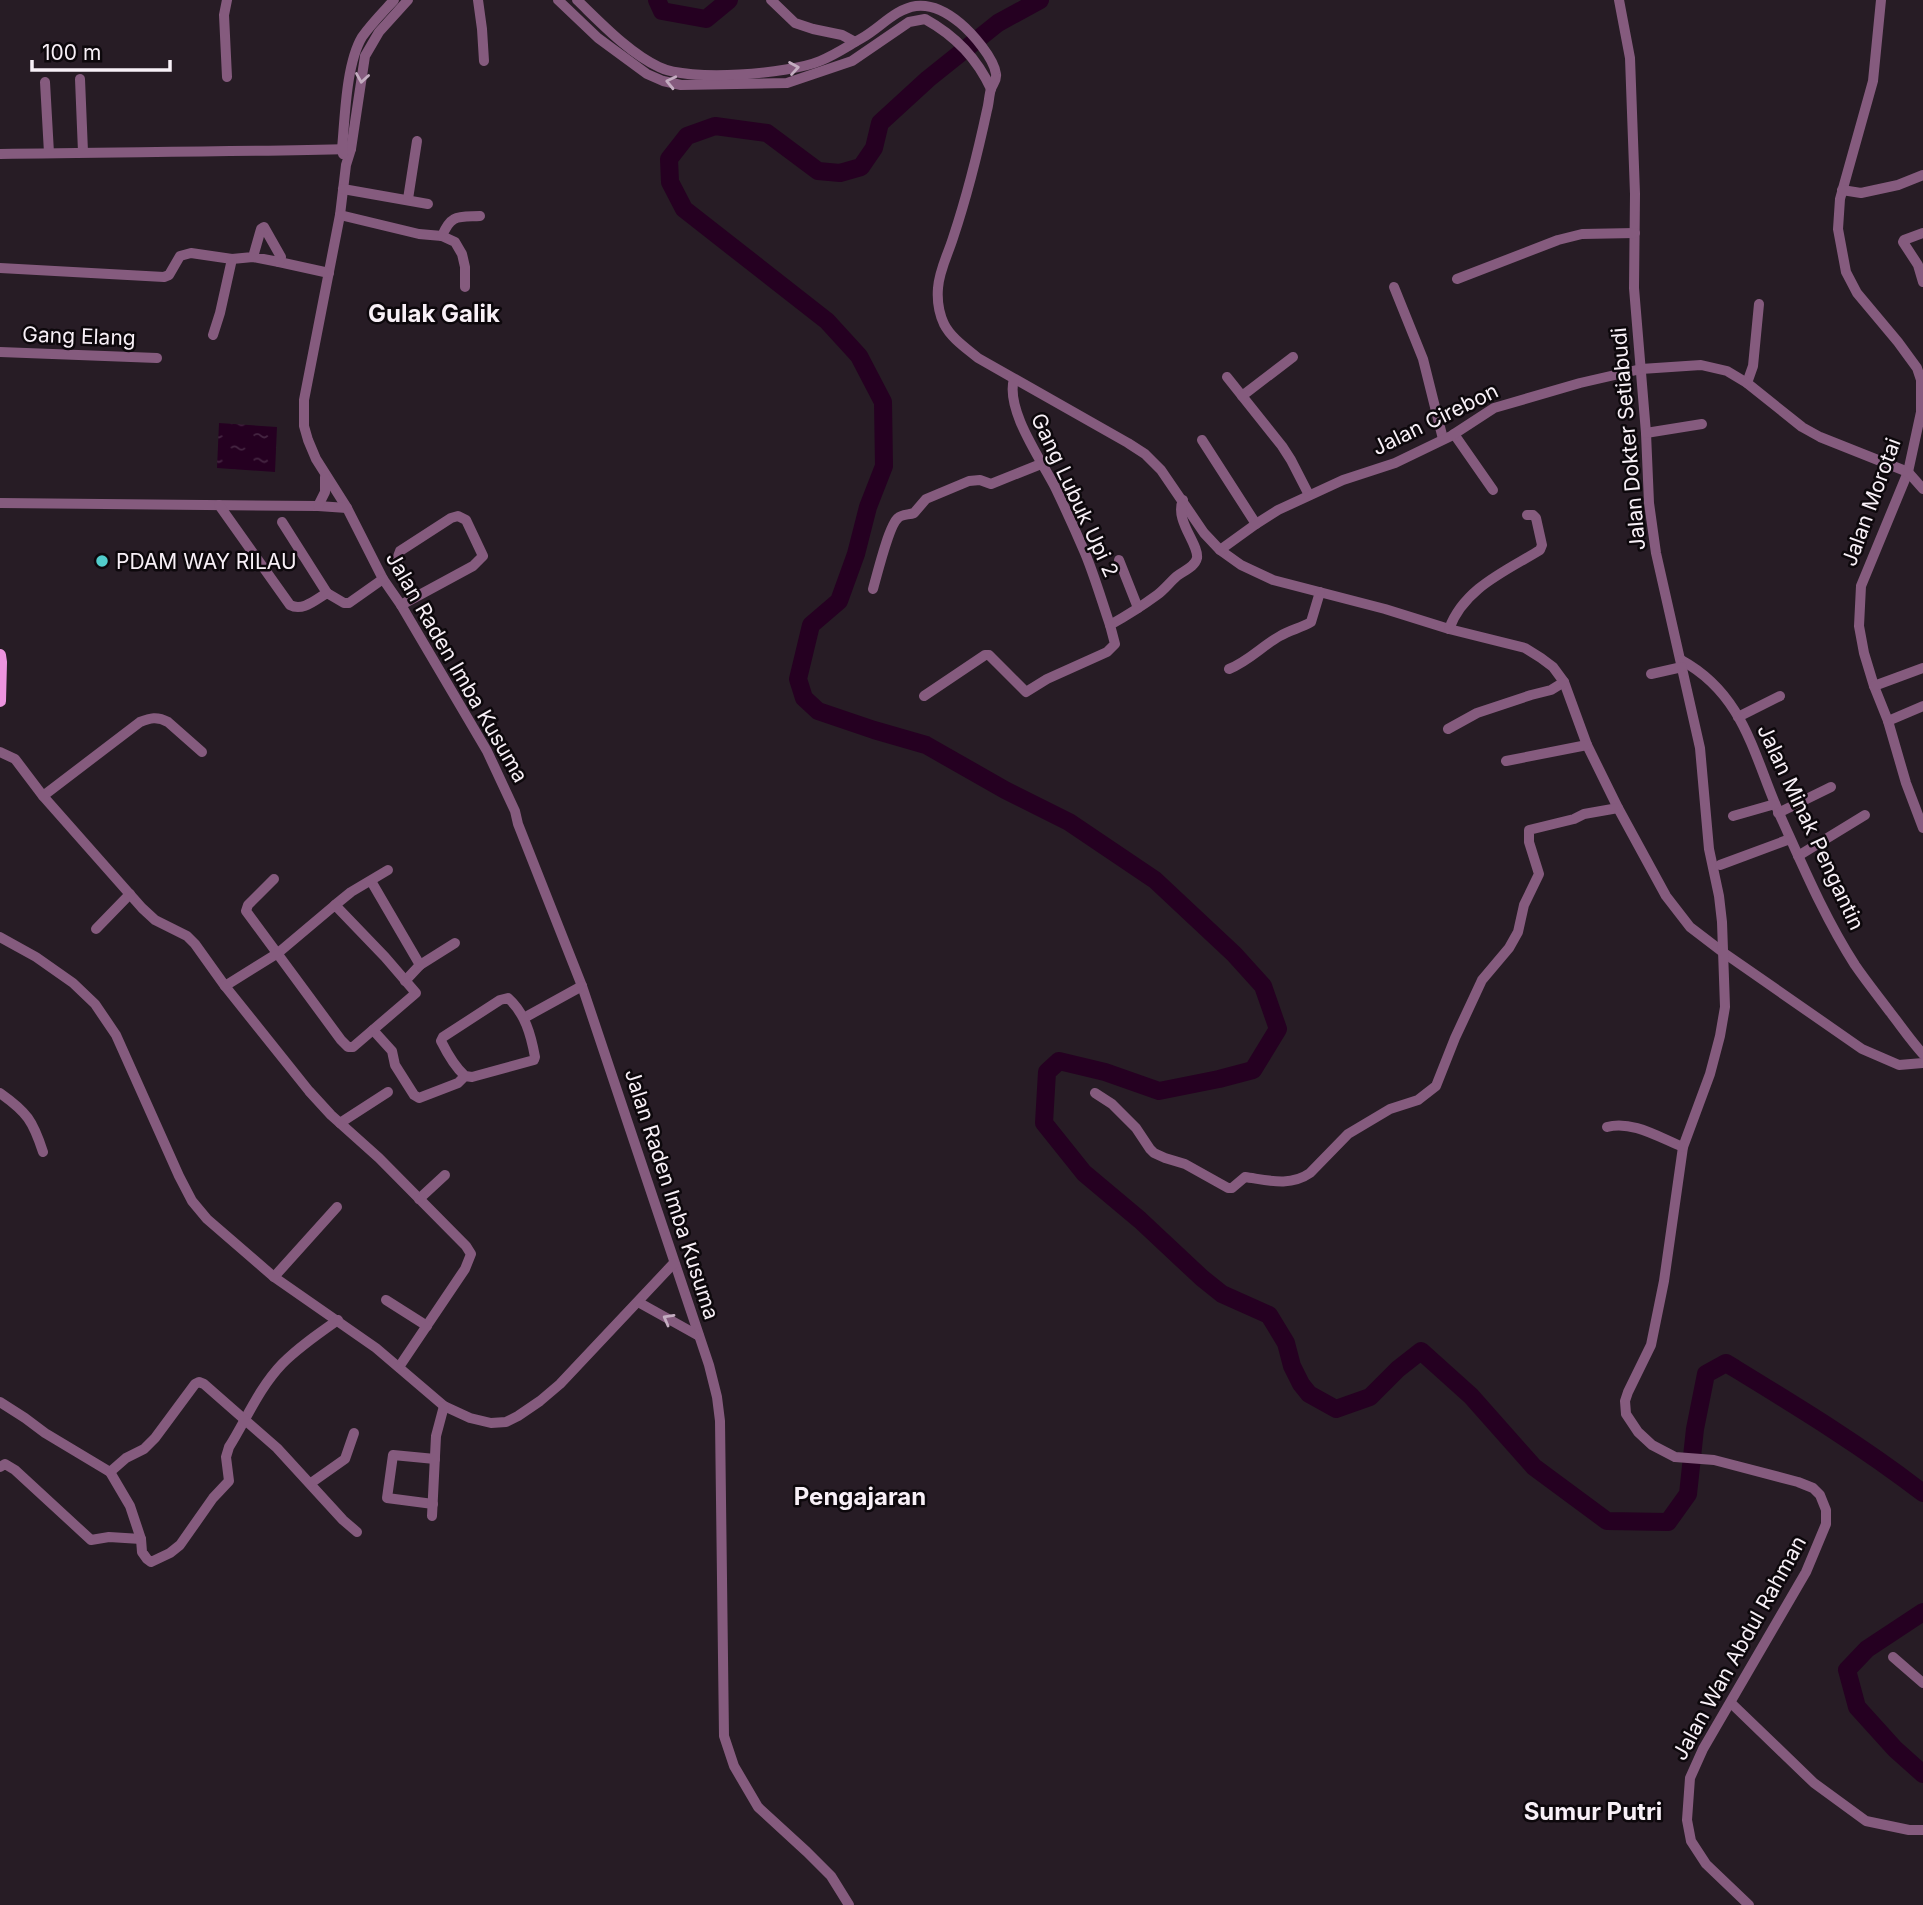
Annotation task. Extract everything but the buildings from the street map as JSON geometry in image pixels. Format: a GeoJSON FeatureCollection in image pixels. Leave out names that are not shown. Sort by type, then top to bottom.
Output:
{"type":"FeatureCollection","features":[{"type":"Feature","properties":{"kind":"main road"},"geometry":{"type":"LineString","coordinates":[[0,655],[0,701]]}},
{"type":"Feature","properties":{"kind":"street"},"geometry":{"type":"LineString","coordinates":[[227,0],[224,15],[227,77]]}},
{"type":"Feature","properties":{"kind":"street"},"geometry":{"type":"LineString","coordinates":[[370,36],[394,0]]}},
{"type":"Feature","properties":{"kind":"street"},"geometry":{"type":"LineString","coordinates":[[370,36],[408,0]]}},
{"type":"Feature","properties":{"kind":"street"},"geometry":{"type":"LineString","coordinates":[[478,0],[484,61]]}},
{"type":"Feature","properties":{"kind":"street"},"geometry":{"type":"LineString","coordinates":[[558,0],[598,38],[647,74],[681,85],[777,84],[808,77],[852,61],[914,20],[925,19],[950,35],[970,56],[991,89]]}},
{"type":"Feature","properties":{"kind":"street"},"geometry":{"type":"LineString","coordinates":[[577,0],[625,44],[658,66],[697,76],[801,67],[820,61],[867,36],[892,16],[915,6],[941,11],[960,23],[984,50],[996,78],[954,237],[938,286],[939,308],[945,327],[958,342],[978,358],[1145,454],[1161,470],[1204,533],[1220,550],[1241,565],[1273,580],[1525,648],[1553,667],[1564,682],[1587,745],[1618,808],[1665,896],[1690,927],[1862,1049],[1899,1065],[1923,1063]]}},
{"type":"Feature","properties":{"kind":"street"},"geometry":{"type":"LineString","coordinates":[[771,0],[795,23],[842,35],[855,42]]}},
{"type":"Feature","properties":{"kind":"street","name":"Jalan Dokter Setiabudi"},"geometry":{"type":"LineString","coordinates":[[1619,0],[1630,58],[1634,288],[1649,503],[1656,553],[1700,748],[1709,849],[1719,896],[1724,953]]}},
{"type":"Feature","properties":{"kind":"street","name":"Jalan Morotai"},"geometry":{"type":"LineString","coordinates":[[1881,0],[1873,81],[1842,190],[1838,229],[1846,272],[1857,293],[1898,342],[1917,368],[1921,380],[1922,412],[1908,472],[1861,586],[1859,626],[1874,686],[1923,828]]}},
{"type":"Feature","properties":{"kind":"street","name":"Jalan Raden Imba Kusuma"},"geometry":{"type":"LineString","coordinates":[[370,36],[347,149],[340,215],[304,400],[304,426],[324,472],[347,508],[383,579],[487,751],[515,811],[582,986],[717,1397],[720,1421],[724,1736],[734,1766],[758,1807],[831,1876],[849,1905]]}},
{"type":"Feature","properties":{"kind":"street"},"geometry":{"type":"LineString","coordinates":[[80,79],[83,152]]}},
{"type":"Feature","properties":{"kind":"street"},"geometry":{"type":"LineString","coordinates":[[46,82],[50,153]]}},
{"type":"Feature","properties":{"kind":"street"},"geometry":{"type":"LineString","coordinates":[[408,199],[417,141]]}},
{"type":"Feature","properties":{"kind":"street"},"geometry":{"type":"LineString","coordinates":[[0,154],[347,149]]}},
{"type":"Feature","properties":{"kind":"street"},"geometry":{"type":"LineString","coordinates":[[1842,190],[1861,193],[1898,185],[1923,175]]}},
{"type":"Feature","properties":{"kind":"street"},"geometry":{"type":"LineString","coordinates":[[342,189],[428,204]]}},
{"type":"Feature","properties":{"kind":"street"},"geometry":{"type":"LineString","coordinates":[[340,215],[419,234],[442,236],[455,242],[465,267],[465,287]]}},
{"type":"Feature","properties":{"kind":"street"},"geometry":{"type":"LineString","coordinates":[[442,236],[448,222],[453,218],[480,216]]}},
{"type":"Feature","properties":{"kind":"street"},"geometry":{"type":"LineString","coordinates":[[253,257],[261,229],[264,227],[280,261]]}},
{"type":"Feature","properties":{"kind":"street"},"geometry":{"type":"LineString","coordinates":[[1457,279],[1558,240],[1582,234],[1635,233]]}},
{"type":"Feature","properties":{"kind":"street"},"geometry":{"type":"LineString","coordinates":[[1923,233],[1903,243],[1919,265],[1923,282]]}},
{"type":"Feature","properties":{"kind":"street"},"geometry":{"type":"LineString","coordinates":[[0,268],[164,277],[169,275],[180,256],[201,254],[232,259],[253,257],[280,261],[329,273]]}},
{"type":"Feature","properties":{"kind":"street"},"geometry":{"type":"LineString","coordinates":[[213,335],[232,259]]}},
{"type":"Feature","properties":{"kind":"street"},"geometry":{"type":"LineString","coordinates":[[1394,287],[1423,359],[1443,439]]}},
{"type":"Feature","properties":{"kind":"street"},"geometry":{"type":"LineString","coordinates":[[1748,383],[1753,366],[1759,304]]}},
{"type":"Feature","properties":{"kind":"street","name":"Gang Elang"},"geometry":{"type":"LineString","coordinates":[[0,352],[157,358]]}},
{"type":"Feature","properties":{"kind":"street"},"geometry":{"type":"LineString","coordinates":[[1242,397],[1293,357]]}},
{"type":"Feature","properties":{"kind":"street","name":"Jalan Cirebon"},"geometry":{"type":"LineString","coordinates":[[1220,550],[1278,510],[1343,480],[1395,463],[1454,434],[1494,408],[1580,383],[1641,369],[1701,365],[1727,371],[1748,383],[1802,427],[1820,437],[1908,472]]}},
{"type":"Feature","properties":{"kind":"street"},"geometry":{"type":"LineString","coordinates":[[1227,377],[1282,446],[1309,495]]}},
{"type":"Feature","properties":{"kind":"street","name":"Gang Lubuk Upi 2"},"geometry":{"type":"LineString","coordinates":[[1014,379],[1012,388],[1017,413],[1085,553],[1110,625]]}},
{"type":"Feature","properties":{"kind":"street"},"geometry":{"type":"LineString","coordinates":[[1646,433],[1702,424]]}},
{"type":"Feature","properties":{"kind":"street"},"geometry":{"type":"LineString","coordinates":[[1454,434],[1493,490]]}},
{"type":"Feature","properties":{"kind":"street"},"geometry":{"type":"LineString","coordinates":[[1202,440],[1255,524]]}},
{"type":"Feature","properties":{"kind":"street"},"geometry":{"type":"LineString","coordinates":[[873,589],[896,518],[914,513],[926,499],[969,481],[980,480],[991,484],[1041,464]]}},
{"type":"Feature","properties":{"kind":"street"},"geometry":{"type":"LineString","coordinates":[[317,506],[325,492],[324,472]]}},
{"type":"Feature","properties":{"kind":"street"},"geometry":{"type":"LineString","coordinates":[[1908,472],[1923,489]]}},
{"type":"Feature","properties":{"kind":"street"},"geometry":{"type":"LineString","coordinates":[[924,696],[985,654],[1023,691],[1028,692],[1047,679],[1107,652],[1115,644],[1110,625],[1159,594],[1195,562],[1197,557],[1183,521],[1183,500]]}},
{"type":"Feature","properties":{"kind":"street"},"geometry":{"type":"LineString","coordinates":[[0,503],[347,508]]}},
{"type":"Feature","properties":{"kind":"street"},"geometry":{"type":"LineString","coordinates":[[219,505],[290,605],[301,608],[327,593]]}},
{"type":"Feature","properties":{"kind":"street"},"geometry":{"type":"LineString","coordinates":[[1449,629],[1452,620],[1484,583],[1542,548],[1536,517],[1533,514],[1527,515]]}},
{"type":"Feature","properties":{"kind":"street"},"geometry":{"type":"LineString","coordinates":[[401,606],[473,566],[483,556],[466,520],[458,516],[451,518],[400,551],[398,566],[416,597]]}},
{"type":"Feature","properties":{"kind":"street"},"geometry":{"type":"LineString","coordinates":[[282,522],[327,593],[344,603],[349,603],[383,579]]}},
{"type":"Feature","properties":{"kind":"street"},"geometry":{"type":"LineString","coordinates":[[1119,560],[1138,608]]}},
{"type":"Feature","properties":{"kind":"street"},"geometry":{"type":"LineString","coordinates":[[1229,669],[1242,664],[1282,634],[1311,622],[1320,592]]}},
{"type":"Feature","properties":{"kind":"street"},"geometry":{"type":"LineString","coordinates":[[1651,674],[1682,664]]}},
{"type":"Feature","properties":{"kind":"street","name":"Jalan Minak Pengantin"},"geometry":{"type":"LineString","coordinates":[[1682,664],[1699,670],[1727,699],[1748,735],[1777,809],[1821,904],[1856,967],[1923,1054]]}},
{"type":"Feature","properties":{"kind":"street"},"geometry":{"type":"LineString","coordinates":[[1874,686],[1923,668]]}},
{"type":"Feature","properties":{"kind":"street"},"geometry":{"type":"LineString","coordinates":[[1448,729],[1477,713],[1550,690],[1564,682]]}},
{"type":"Feature","properties":{"kind":"street"},"geometry":{"type":"LineString","coordinates":[[1738,717],[1780,696]]}},
{"type":"Feature","properties":{"kind":"street"},"geometry":{"type":"LineString","coordinates":[[1888,721],[1923,706]]}},
{"type":"Feature","properties":{"kind":"street"},"geometry":{"type":"LineString","coordinates":[[43,796],[140,722],[151,718],[168,722],[202,751]]}},
{"type":"Feature","properties":{"kind":"street"},"geometry":{"type":"LineString","coordinates":[[1506,761],[1587,745]]}},
{"type":"Feature","properties":{"kind":"street"},"geometry":{"type":"LineString","coordinates":[[0,752],[15,759],[43,796],[155,920],[187,936],[309,1091],[466,1246],[471,1254],[466,1269],[400,1367]]}},
{"type":"Feature","properties":{"kind":"street"},"geometry":{"type":"LineString","coordinates":[[1733,816],[1777,809],[1831,787]]}},
{"type":"Feature","properties":{"kind":"street"},"geometry":{"type":"LineString","coordinates":[[1095,1093],[1112,1104],[1136,1128],[1154,1153],[1185,1164],[1228,1188],[1232,1188],[1245,1177],[1274,1181],[1303,1178],[1348,1134],[1390,1109],[1418,1100],[1436,1086],[1482,980],[1518,932],[1524,905],[1539,874],[1529,842],[1529,830],[1584,814],[1618,808]]}},
{"type":"Feature","properties":{"kind":"street"},"geometry":{"type":"LineString","coordinates":[[1798,856],[1865,815]]}},
{"type":"Feature","properties":{"kind":"street"},"geometry":{"type":"LineString","coordinates":[[1720,864],[1790,839]]}},
{"type":"Feature","properties":{"kind":"street"},"geometry":{"type":"LineString","coordinates":[[225,986],[278,953],[351,892],[388,870]]}},
{"type":"Feature","properties":{"kind":"street"},"geometry":{"type":"LineString","coordinates":[[274,879],[248,905],[246,911],[348,1047],[353,1047],[415,996],[415,991],[335,905]]}},
{"type":"Feature","properties":{"kind":"street"},"geometry":{"type":"LineString","coordinates":[[371,881],[420,965]]}},
{"type":"Feature","properties":{"kind":"street"},"geometry":{"type":"LineString","coordinates":[[96,929],[131,894]]}},
{"type":"Feature","properties":{"kind":"street"},"geometry":{"type":"LineString","coordinates":[[0,937],[36,957],[73,983],[95,1004],[116,1035],[192,1201],[207,1219],[274,1278],[338,1320],[400,1367],[444,1406],[470,1418],[491,1423],[506,1422],[518,1416],[560,1384],[674,1263]]}},
{"type":"Feature","properties":{"kind":"street"},"geometry":{"type":"LineString","coordinates":[[405,981],[420,965],[455,943]]}},
{"type":"Feature","properties":{"kind":"street","name":"Jalan Wan Abdul Rahman"},"geometry":{"type":"LineString","coordinates":[[1724,953],[1725,1007],[1720,1036],[1710,1074],[1683,1147],[1664,1282],[1651,1345],[1625,1401],[1626,1414],[1638,1432],[1652,1445],[1675,1457],[1714,1460],[1813,1488],[1820,1495],[1826,1510],[1826,1524],[1806,1572],[1703,1749],[1690,1778],[1687,1820],[1691,1841],[1706,1864],[1749,1905]]}},
{"type":"Feature","properties":{"kind":"street"},"geometry":{"type":"LineString","coordinates":[[524,1018],[582,986]]}},
{"type":"Feature","properties":{"kind":"street"},"geometry":{"type":"LineString","coordinates":[[508,999],[524,1018],[533,1046],[534,1060],[472,1077],[465,1076],[441,1041],[443,1037],[500,1000],[508,999]]}},
{"type":"Feature","properties":{"kind":"street"},"geometry":{"type":"LineString","coordinates":[[373,1030],[392,1051],[395,1065],[414,1095],[419,1098],[458,1083],[465,1076]]}},
{"type":"Feature","properties":{"kind":"street"},"geometry":{"type":"LineString","coordinates":[[341,1123],[388,1092]]}},
{"type":"Feature","properties":{"kind":"street"},"geometry":{"type":"LineString","coordinates":[[0,1093],[18,1106],[31,1121],[43,1152]]}},
{"type":"Feature","properties":{"kind":"street"},"geometry":{"type":"LineString","coordinates":[[1607,1127],[1631,1127],[1683,1147]]}},
{"type":"Feature","properties":{"kind":"street"},"geometry":{"type":"LineString","coordinates":[[419,1199],[445,1175]]}},
{"type":"Feature","properties":{"kind":"street"},"geometry":{"type":"LineString","coordinates":[[274,1278],[337,1207]]}},
{"type":"Feature","properties":{"kind":"street"},"geometry":{"type":"LineString","coordinates":[[386,1300],[428,1326]]}},
{"type":"Feature","properties":{"kind":"street"},"geometry":{"type":"LineString","coordinates":[[638,1302],[699,1336]]}},
{"type":"Feature","properties":{"kind":"street"},"geometry":{"type":"LineString","coordinates":[[0,1402],[110,1472],[130,1506],[144,1556],[151,1562],[180,1545],[213,1498],[229,1481],[226,1457],[229,1447],[280,1366],[304,1344],[338,1320]]}},
{"type":"Feature","properties":{"kind":"street"},"geometry":{"type":"LineString","coordinates":[[110,1472],[144,1449],[155,1438],[199,1382],[277,1448],[357,1532]]}},
{"type":"Feature","properties":{"kind":"street"},"geometry":{"type":"LineString","coordinates":[[432,1516],[436,1436],[444,1406]]}},
{"type":"Feature","properties":{"kind":"street"},"geometry":{"type":"LineString","coordinates":[[311,1483],[345,1459],[354,1433]]}},
{"type":"Feature","properties":{"kind":"street"},"geometry":{"type":"LineString","coordinates":[[433,1504],[387,1498],[393,1455],[435,1459]]}},
{"type":"Feature","properties":{"kind":"street"},"geometry":{"type":"LineString","coordinates":[[0,1467],[5,1464],[15,1470],[91,1540],[109,1537],[141,1539]]}},
{"type":"Feature","properties":{"kind":"street"},"geometry":{"type":"LineString","coordinates":[[1893,1657],[1923,1684]]}},
{"type":"Feature","properties":{"kind":"street"},"geometry":{"type":"LineString","coordinates":[[1731,1703],[1814,1783],[1866,1821],[1909,1830],[1923,1830]]}},
{"type":"Feature","properties":{"kind":"water"},"geometry":{"type":"Polygon","coordinates":[[[219,423],[277,427],[275,472],[217,468],[219,423]]]}},
{"type":"Feature","properties":{"kind":"waterway"},"geometry":{"type":"LineString","coordinates":[[657,0],[662,11],[706,19],[729,0]]}},
{"type":"Feature","properties":{"kind":"waterway"},"geometry":{"type":"LineString","coordinates":[[1040,0],[998,23],[928,79],[880,123],[874,148],[861,167],[840,173],[818,171],[767,133],[715,126],[687,136],[669,159],[670,182],[684,209],[827,321],[859,356],[883,402],[884,466],[868,507],[856,554],[839,601],[811,625],[798,679],[804,698],[818,711],[926,745],[1005,790],[1069,822],[1155,880],[1234,954],[1263,986],[1278,1029],[1253,1070],[1159,1091],[1105,1072],[1059,1061],[1047,1072],[1044,1123],[1084,1173],[1140,1220],[1202,1278],[1222,1294],[1269,1315],[1286,1343],[1292,1366],[1301,1384],[1309,1394],[1336,1409],[1370,1397],[1421,1351],[1471,1396],[1534,1467],[1607,1521],[1668,1522],[1688,1494],[1695,1429],[1706,1374],[1726,1363],[1801,1409],[1923,1493]]}},
{"type":"Feature","properties":{"kind":"waterway"},"geometry":{"type":"LineString","coordinates":[[1923,1612],[1867,1649],[1847,1670],[1857,1707],[1895,1749],[1923,1774]]}},
{"type":"Feature","properties":{"kind":"place","name":"PDAM WAY RILAU"},"geometry":{"type":"Point","coordinates":[102,561]}},
{"type":"Feature","properties":{"kind":"district","name":"Gulak Galik"},"geometry":{"type":"Point","coordinates":[434,313]}},
{"type":"Feature","properties":{"kind":"district","name":"Pengajaran"},"geometry":{"type":"Point","coordinates":[860,1496]}},
{"type":"Feature","properties":{"kind":"district","name":"Sumur Putri"},"geometry":{"type":"Point","coordinates":[1593,1811]}}]}
